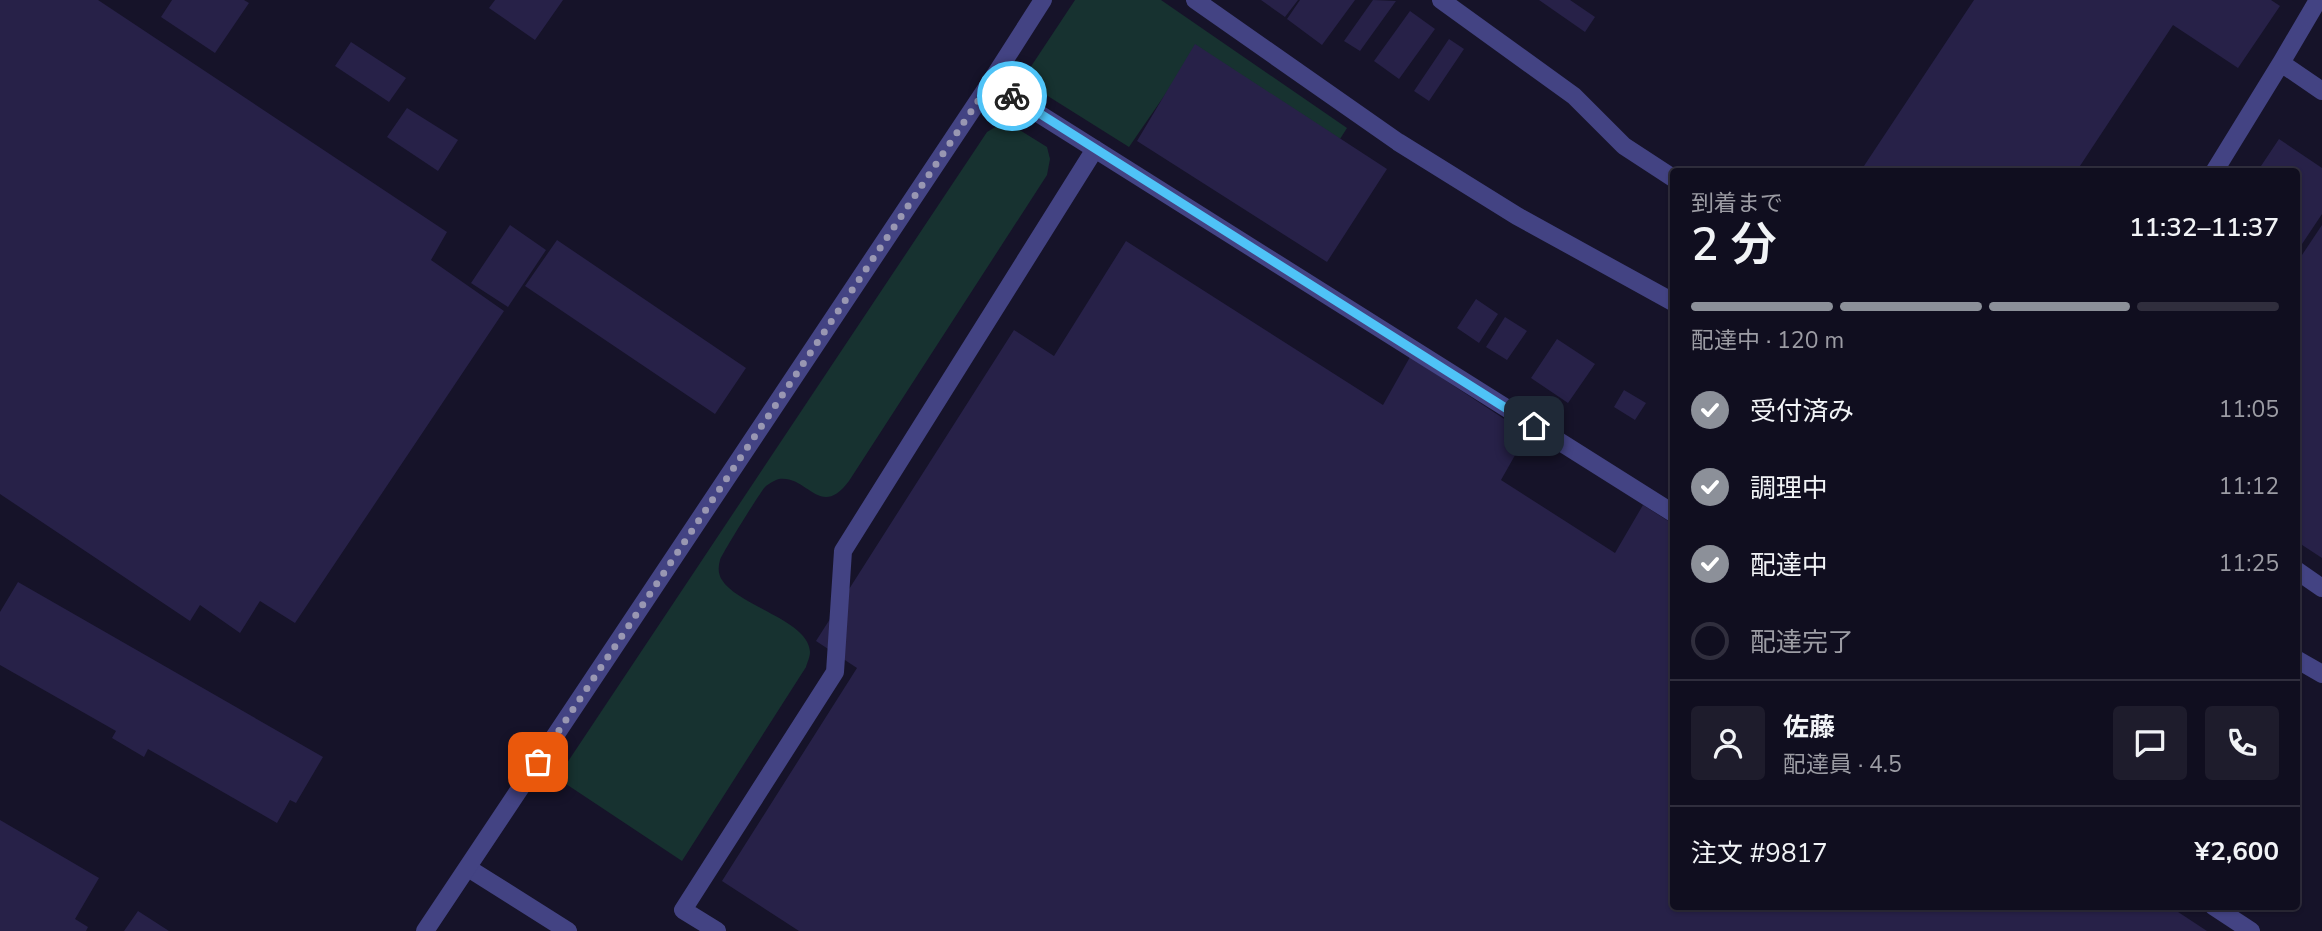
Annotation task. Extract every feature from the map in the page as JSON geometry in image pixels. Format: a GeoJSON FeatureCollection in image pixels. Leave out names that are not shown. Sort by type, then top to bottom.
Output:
{"type":"FeatureCollection","features":[{"type":"Feature","properties":{"kind":"street"},"geometry":{"type":"LineString","coordinates":[[425,931],[1043,0]]}},
{"type":"Feature","properties":{"kind":"street"},"geometry":{"type":"LineString","coordinates":[[1195,0],[1410,149],[1517,216],[1670,300]]}},
{"type":"Feature","properties":{"kind":"street"},"geometry":{"type":"LineString","coordinates":[[1441,0],[1574,96],[1624,145],[1670,176]]}},
{"type":"Feature","properties":{"kind":"street"},"geometry":{"type":"LineString","coordinates":[[2216,168],[2318,0]]}},
{"type":"Feature","properties":{"kind":"street"},"geometry":{"type":"LineString","coordinates":[[2281,63],[2322,90]]}},
{"type":"Feature","properties":{"kind":"street"},"geometry":{"type":"LineString","coordinates":[[990,83],[1670,511]]}},
{"type":"Feature","properties":{"kind":"street"},"geometry":{"type":"LineString","coordinates":[[717,931],[683,910],[835,672],[843,551],[1095,149]]}},
{"type":"Feature","properties":{"kind":"street"},"geometry":{"type":"LineString","coordinates":[[2300,573],[2322,587]]}},
{"type":"Feature","properties":{"kind":"street"},"geometry":{"type":"LineString","coordinates":[[2300,661],[2322,674]]}},
{"type":"Feature","properties":{"kind":"street"},"geometry":{"type":"LineString","coordinates":[[468,868],[568,931]]}},
{"type":"Feature","properties":{"kind":"street"},"geometry":{"type":"LineString","coordinates":[[2219,910],[2251,931]]}},
{"type":"Feature","properties":{"kind":"green space"},"geometry":{"type":"Polygon","coordinates":[[[1075,0],[1161,0],[1347,128],[1340,139],[1197,48],[1129,147],[1043,93],[1034,80],[1030,68],[1075,0]]]}},
{"type":"Feature","properties":{"kind":"green space"},"geometry":{"type":"Polygon","coordinates":[[[1002,123],[1013,126],[1047,147],[1050,159],[1047,175],[849,481],[830,497],[814,493],[789,480],[779,479],[770,483],[756,500],[720,560],[720,575],[730,589],[798,631],[807,641],[810,654],[806,667],[682,861],[557,778],[987,132],[1002,123]]]}},
{"type":"Feature","properties":{"kind":"building"},"geometry":{"type":"Polygon","coordinates":[[[0,0],[98,0],[447,232],[431,260],[504,311],[295,623],[260,601],[240,633],[200,605],[190,621],[0,494],[0,0]]]}},
{"type":"Feature","properties":{"kind":"building"},"geometry":{"type":"Polygon","coordinates":[[[172,0],[244,0],[249,3],[215,53],[161,17],[172,0]]]}},
{"type":"Feature","properties":{"kind":"building"},"geometry":{"type":"Polygon","coordinates":[[[495,0],[563,0],[535,40],[489,8],[495,0]]]}},
{"type":"Feature","properties":{"kind":"building"},"geometry":{"type":"Polygon","coordinates":[[[1261,0],[1298,0],[1285,17],[1261,0]]]}},
{"type":"Feature","properties":{"kind":"building"},"geometry":{"type":"Polygon","coordinates":[[[1300,0],[1355,0],[1322,45],[1287,19],[1300,0]]]}},
{"type":"Feature","properties":{"kind":"building"},"geometry":{"type":"Polygon","coordinates":[[[1373,0],[1396,1],[1360,51],[1344,41],[1373,0]]]}},
{"type":"Feature","properties":{"kind":"building"},"geometry":{"type":"Polygon","coordinates":[[[1539,0],[1570,0],[1595,17],[1585,32],[1539,0]]]}},
{"type":"Feature","properties":{"kind":"building"},"geometry":{"type":"Polygon","coordinates":[[[1974,0],[2271,0],[2280,6],[2238,68],[2173,25],[2079,168],[1863,168],[1974,0]]]}},
{"type":"Feature","properties":{"kind":"building"},"geometry":{"type":"Polygon","coordinates":[[[1410,11],[1435,29],[1399,79],[1374,61],[1410,11]]]}},
{"type":"Feature","properties":{"kind":"building"},"geometry":{"type":"Polygon","coordinates":[[[1449,39],[1464,49],[1429,101],[1414,91],[1449,39]]]}},
{"type":"Feature","properties":{"kind":"building"},"geometry":{"type":"Polygon","coordinates":[[[351,42],[406,78],[389,102],[335,66],[351,42]]]}},
{"type":"Feature","properties":{"kind":"building"},"geometry":{"type":"Polygon","coordinates":[[[1195,44],[1387,169],[1327,262],[1137,141],[1195,44]]]}},
{"type":"Feature","properties":{"kind":"building"},"geometry":{"type":"Polygon","coordinates":[[[407,108],[458,140],[438,171],[387,137],[407,108]]]}},
{"type":"Feature","properties":{"kind":"building"},"geometry":{"type":"Polygon","coordinates":[[[2279,139],[2322,168],[2322,214],[2300,247],[2300,168],[2260,168],[2279,139]]]}},
{"type":"Feature","properties":{"kind":"building"},"geometry":{"type":"Polygon","coordinates":[[[510,225],[546,250],[508,307],[471,283],[510,225]]]}},
{"type":"Feature","properties":{"kind":"building"},"geometry":{"type":"Polygon","coordinates":[[[2322,225],[2322,558],[2300,544],[2300,258],[2322,225]]]}},
{"type":"Feature","properties":{"kind":"building"},"geometry":{"type":"Polygon","coordinates":[[[557,240],[746,368],[715,414],[525,286],[557,240]]]}},
{"type":"Feature","properties":{"kind":"building"},"geometry":{"type":"Polygon","coordinates":[[[1126,241],[1383,405],[1410,357],[1527,434],[1501,480],[1615,553],[1643,505],[1670,522],[1670,910],[2175,910],[2207,931],[799,931],[722,881],[857,668],[816,641],[1014,330],[1054,356],[1126,241]]]}},
{"type":"Feature","properties":{"kind":"building"},"geometry":{"type":"Polygon","coordinates":[[[1476,299],[1498,314],[1479,343],[1457,328],[1476,299]]]}},
{"type":"Feature","properties":{"kind":"building"},"geometry":{"type":"Polygon","coordinates":[[[1505,317],[1527,331],[1507,360],[1486,347],[1505,317]]]}},
{"type":"Feature","properties":{"kind":"building"},"geometry":{"type":"Polygon","coordinates":[[[1557,339],[1595,364],[1568,403],[1531,378],[1557,339]]]}},
{"type":"Feature","properties":{"kind":"building"},"geometry":{"type":"Polygon","coordinates":[[[1624,390],[1646,403],[1635,420],[1614,407],[1624,390]]]}},
{"type":"Feature","properties":{"kind":"building"},"geometry":{"type":"Polygon","coordinates":[[[18,582],[323,757],[296,803],[290,800],[277,823],[148,749],[144,757],[112,738],[116,731],[0,665],[0,612],[18,582]]]}},
{"type":"Feature","properties":{"kind":"building"},"geometry":{"type":"Polygon","coordinates":[[[0,820],[99,878],[75,919],[88,927],[86,931],[0,931],[0,820]]]}},
{"type":"Feature","properties":{"kind":"building"},"geometry":{"type":"Polygon","coordinates":[[[138,911],[169,931],[124,931],[138,911]]]}},
{"type":"Feature","properties":{"kind":"way so far"},"geometry":{"type":"LineString","coordinates":[[538,762],[990,83],[1012,96]]}},
{"type":"Feature","properties":{"kind":"route"},"geometry":{"type":"LineString","coordinates":[[1012,96],[1534,426]]}}]}
